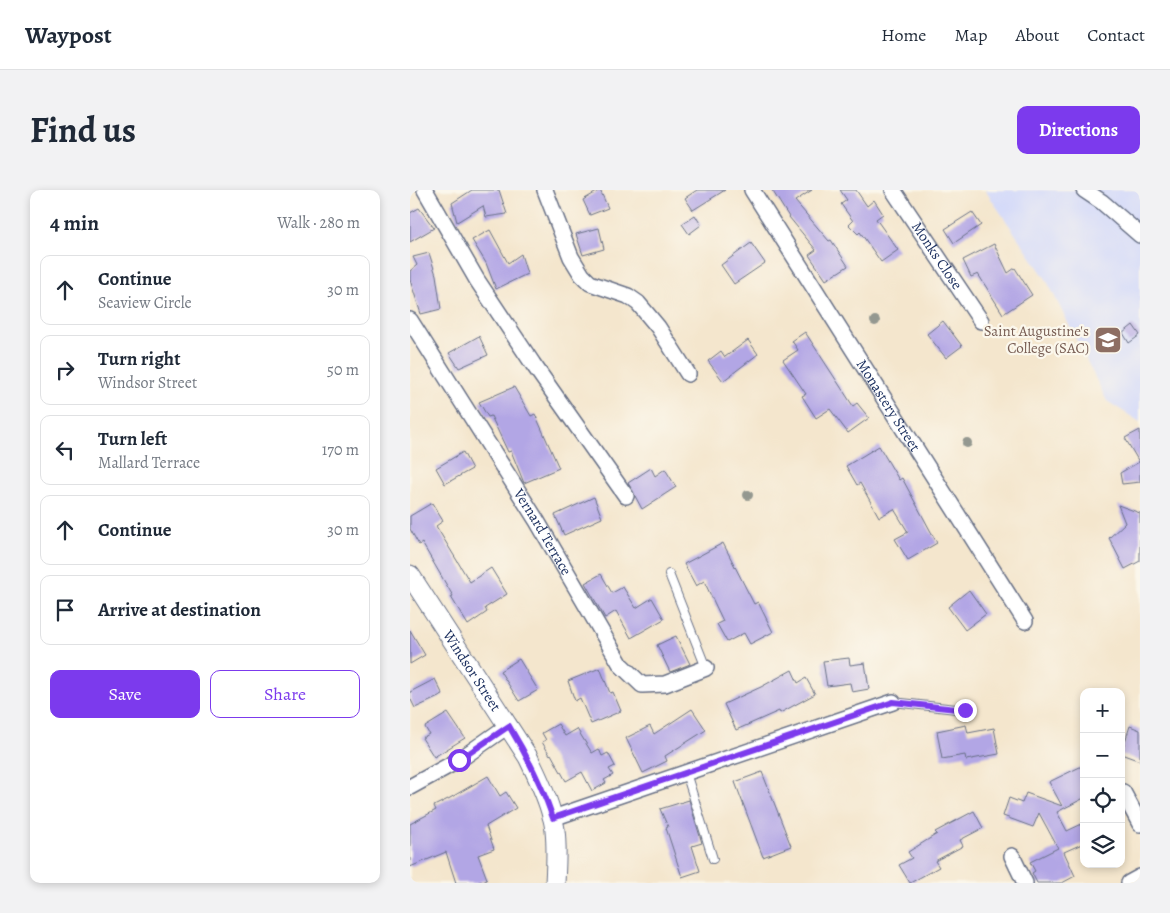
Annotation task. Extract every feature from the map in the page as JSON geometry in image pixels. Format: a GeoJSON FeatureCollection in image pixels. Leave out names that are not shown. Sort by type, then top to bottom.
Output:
{"type":"FeatureCollection","features":[{"type":"Feature","properties":{"kind":"street"},"geometry":{"type":"LineString","coordinates":[[425,190],[482,287],[532,364],[626,496]]}},
{"type":"Feature","properties":{"kind":"street"},"geometry":{"type":"LineString","coordinates":[[545,190],[571,257],[582,275],[590,283],[628,296],[638,302],[658,327],[688,374]]}},
{"type":"Feature","properties":{"kind":"street","name":"Monastery Street"},"geometry":{"type":"LineString","coordinates":[[752,190],[1025,621]]}},
{"type":"Feature","properties":{"kind":"street","name":"Monks Close"},"geometry":{"type":"LineString","coordinates":[[893,190],[981,321]]}},
{"type":"Feature","properties":{"kind":"street"},"geometry":{"type":"LineString","coordinates":[[1084,190],[1102,202],[1140,235]]}},
{"type":"Feature","properties":{"kind":"street","name":"Vernard Terrace"},"geometry":{"type":"LineString","coordinates":[[410,320],[537,521],[620,666],[642,685],[665,684],[706,668]]}},
{"type":"Feature","properties":{"kind":"street","name":"Windsor Street"},"geometry":{"type":"LineString","coordinates":[[410,575],[528,757],[553,818],[556,862],[555,883]]}},
{"type":"Feature","properties":{"kind":"street"},"geometry":{"type":"LineString","coordinates":[[553,818],[893,702]]}},
{"type":"Feature","properties":{"kind":"street"},"geometry":{"type":"LineString","coordinates":[[410,787],[459,760],[509,726]]}},
{"type":"Feature","properties":{"kind":"street"},"geometry":{"type":"LineString","coordinates":[[1125,797],[1140,824]]}},
{"type":"Feature","properties":{"kind":"street"},"geometry":{"type":"LineString","coordinates":[[1012,856],[1025,883]]}},
{"type":"Feature","properties":{"kind":"street"},"geometry":{"type":"LineString","coordinates":[[1129,883],[1140,878]]}},
{"type":"Feature","properties":{"kind":"lane"},"geometry":{"type":"LineString","coordinates":[[670,574],[706,668]]}},
{"type":"Feature","properties":{"kind":"lane"},"geometry":{"type":"LineString","coordinates":[[893,702],[965,710]]}},
{"type":"Feature","properties":{"kind":"lane"},"geometry":{"type":"LineString","coordinates":[[686,773],[713,859]]}},
{"type":"Feature","properties":{"kind":"shaded area","name":"Saint Augustine's College (SAC)"},"geometry":{"type":"Polygon","coordinates":[[[985,190],[1140,190],[1140,422],[1107,401],[1046,279],[985,190]]]}},
{"type":"Feature","properties":{"kind":"building"},"geometry":{"type":"Polygon","coordinates":[[[472,190],[499,190],[507,214],[486,217],[483,206],[457,222],[452,203],[472,190]]]}},
{"type":"Feature","properties":{"kind":"building"},"geometry":{"type":"Polygon","coordinates":[[[600,190],[608,208],[590,215],[583,200],[600,190]]]}},
{"type":"Feature","properties":{"kind":"building"},"geometry":{"type":"Polygon","coordinates":[[[697,190],[725,190],[693,210],[685,198],[697,190]]]}},
{"type":"Feature","properties":{"kind":"building"},"geometry":{"type":"Polygon","coordinates":[[[772,190],[812,190],[795,201],[829,241],[831,240],[848,266],[826,280],[809,255],[816,250],[789,217],[772,190]]]}},
{"type":"Feature","properties":{"kind":"building"},"geometry":{"type":"Polygon","coordinates":[[[840,190],[856,190],[867,206],[874,200],[883,214],[876,219],[898,250],[881,262],[860,232],[858,234],[849,225],[853,221],[841,204],[847,200],[840,190]]]}},
{"type":"Feature","properties":{"kind":"building"},"geometry":{"type":"Polygon","coordinates":[[[419,208],[434,228],[410,242],[410,213],[419,208]]]}},
{"type":"Feature","properties":{"kind":"building"},"geometry":{"type":"Polygon","coordinates":[[[972,212],[981,225],[954,243],[945,229],[972,212]]]}},
{"type":"Feature","properties":{"kind":"building"},"geometry":{"type":"Polygon","coordinates":[[[695,215],[701,225],[689,234],[682,224],[695,215]]]}},
{"type":"Feature","properties":{"kind":"building"},"geometry":{"type":"Polygon","coordinates":[[[599,228],[604,249],[583,255],[576,234],[599,228]]]}},
{"type":"Feature","properties":{"kind":"building"},"geometry":{"type":"Polygon","coordinates":[[[490,230],[508,263],[521,254],[527,274],[496,289],[486,263],[472,240],[490,230]]]}},
{"type":"Feature","properties":{"kind":"building"},"geometry":{"type":"Polygon","coordinates":[[[751,243],[765,263],[734,284],[721,265],[751,243]]]}},
{"type":"Feature","properties":{"kind":"building"},"geometry":{"type":"Polygon","coordinates":[[[994,244],[1008,273],[1015,268],[1032,295],[1003,314],[978,274],[971,277],[963,260],[994,244]]]}},
{"type":"Feature","properties":{"kind":"building"},"geometry":{"type":"Polygon","coordinates":[[[429,253],[436,275],[441,309],[421,314],[410,280],[410,271],[417,265],[413,257],[429,253]]]}},
{"type":"Feature","properties":{"kind":"building"},"geometry":{"type":"Polygon","coordinates":[[[943,321],[962,346],[946,358],[927,334],[943,321]]]}},
{"type":"Feature","properties":{"kind":"building"},"geometry":{"type":"Polygon","coordinates":[[[1133,325],[1140,335],[1129,343],[1123,333],[1133,325]]]}},
{"type":"Feature","properties":{"kind":"building"},"geometry":{"type":"Polygon","coordinates":[[[805,332],[853,406],[857,403],[869,418],[848,433],[830,409],[816,418],[802,396],[806,394],[783,360],[798,350],[792,341],[805,332]]]}},
{"type":"Feature","properties":{"kind":"building"},"geometry":{"type":"Polygon","coordinates":[[[479,336],[488,355],[459,368],[449,353],[479,336]]]}},
{"type":"Feature","properties":{"kind":"building"},"geometry":{"type":"Polygon","coordinates":[[[748,340],[758,354],[723,381],[708,361],[721,351],[725,357],[748,340]]]}},
{"type":"Feature","properties":{"kind":"building"},"geometry":{"type":"Polygon","coordinates":[[[514,387],[531,416],[535,414],[559,468],[524,483],[511,451],[508,452],[491,416],[488,417],[479,402],[514,387]]]}},
{"type":"Feature","properties":{"kind":"building"},"geometry":{"type":"Polygon","coordinates":[[[1140,430],[1140,482],[1122,484],[1120,473],[1139,462],[1125,438],[1140,430]]]}},
{"type":"Feature","properties":{"kind":"building"},"geometry":{"type":"Polygon","coordinates":[[[879,446],[899,480],[902,478],[937,543],[908,560],[895,539],[908,532],[894,509],[879,517],[860,483],[857,485],[846,466],[879,446]]]}},
{"type":"Feature","properties":{"kind":"building"},"geometry":{"type":"Polygon","coordinates":[[[463,452],[472,469],[445,484],[436,468],[463,452]]]}},
{"type":"Feature","properties":{"kind":"building"},"geometry":{"type":"Polygon","coordinates":[[[651,468],[655,476],[665,469],[676,487],[642,509],[628,483],[651,468]]]}},
{"type":"Feature","properties":{"kind":"building"},"geometry":{"type":"Polygon","coordinates":[[[594,497],[602,518],[564,535],[555,515],[594,497]]]}},
{"type":"Feature","properties":{"kind":"building"},"geometry":{"type":"Polygon","coordinates":[[[432,503],[443,521],[436,526],[470,582],[491,568],[507,594],[485,608],[487,612],[468,625],[422,543],[419,545],[410,529],[410,516],[432,503]]]}},
{"type":"Feature","properties":{"kind":"building"},"geometry":{"type":"Polygon","coordinates":[[[1118,505],[1140,513],[1140,561],[1125,569],[1109,538],[1125,523],[1118,505]]]}},
{"type":"Feature","properties":{"kind":"building"},"geometry":{"type":"Polygon","coordinates":[[[723,543],[754,604],[758,602],[773,632],[750,644],[744,633],[727,642],[717,624],[723,621],[704,581],[696,586],[684,564],[723,543]]]}},
{"type":"Feature","properties":{"kind":"building"},"geometry":{"type":"Polygon","coordinates":[[[601,574],[612,593],[623,587],[636,608],[652,598],[664,619],[631,638],[616,611],[605,618],[585,583],[601,574]]]}},
{"type":"Feature","properties":{"kind":"building"},"geometry":{"type":"Polygon","coordinates":[[[969,590],[986,614],[965,630],[948,607],[969,590]]]}},
{"type":"Feature","properties":{"kind":"building"},"geometry":{"type":"Polygon","coordinates":[[[410,630],[425,655],[410,664],[410,630]]]}},
{"type":"Feature","properties":{"kind":"building"},"geometry":{"type":"Polygon","coordinates":[[[676,636],[690,664],[670,672],[657,645],[676,636]]]}},
{"type":"Feature","properties":{"kind":"building"},"geometry":{"type":"Polygon","coordinates":[[[849,658],[850,665],[865,663],[869,689],[852,692],[850,683],[827,686],[823,661],[849,658]]]}},
{"type":"Feature","properties":{"kind":"building"},"geometry":{"type":"Polygon","coordinates":[[[519,659],[538,690],[519,701],[500,671],[519,659]]]}},
{"type":"Feature","properties":{"kind":"building"},"geometry":{"type":"Polygon","coordinates":[[[600,668],[610,693],[613,692],[621,711],[591,724],[580,698],[575,701],[568,681],[600,668]]]}},
{"type":"Feature","properties":{"kind":"building"},"geometry":{"type":"Polygon","coordinates":[[[792,670],[798,683],[806,678],[815,694],[780,713],[779,711],[736,730],[724,704],[792,670]]]}},
{"type":"Feature","properties":{"kind":"building"},"geometry":{"type":"Polygon","coordinates":[[[435,679],[443,695],[415,708],[410,698],[410,692],[435,679]]]}},
{"type":"Feature","properties":{"kind":"building"},"geometry":{"type":"Polygon","coordinates":[[[692,709],[706,730],[665,756],[667,761],[643,773],[626,738],[650,726],[654,734],[692,709]]]}},
{"type":"Feature","properties":{"kind":"building"},"geometry":{"type":"Polygon","coordinates":[[[448,713],[465,738],[434,757],[422,738],[429,734],[425,727],[448,713]]]}},
{"type":"Feature","properties":{"kind":"building"},"geometry":{"type":"Polygon","coordinates":[[[558,724],[565,736],[577,729],[592,753],[599,749],[602,756],[608,753],[615,766],[609,769],[613,775],[604,780],[606,783],[592,791],[582,772],[566,781],[542,742],[546,740],[542,733],[558,724]]]}},
{"type":"Feature","properties":{"kind":"building"},"geometry":{"type":"Polygon","coordinates":[[[966,725],[968,733],[994,728],[999,754],[966,760],[965,755],[942,759],[937,731],[966,725]]]}},
{"type":"Feature","properties":{"kind":"building"},"geometry":{"type":"Polygon","coordinates":[[[1130,726],[1140,730],[1140,761],[1125,755],[1125,742],[1130,726]]]}},
{"type":"Feature","properties":{"kind":"building"},"geometry":{"type":"Polygon","coordinates":[[[1080,767],[1080,800],[1057,812],[1067,831],[1080,825],[1080,845],[1064,852],[1075,876],[1062,883],[1037,883],[1032,873],[1035,871],[1030,862],[1058,848],[1039,813],[1033,827],[1003,816],[1009,798],[1022,803],[1026,793],[1062,806],[1049,782],[1080,767]]]}},
{"type":"Feature","properties":{"kind":"building"},"geometry":{"type":"Polygon","coordinates":[[[762,772],[791,846],[763,857],[735,782],[762,772]]]}},
{"type":"Feature","properties":{"kind":"building"},"geometry":{"type":"Polygon","coordinates":[[[488,776],[500,796],[506,792],[516,808],[486,826],[494,849],[478,855],[487,879],[477,883],[456,883],[446,852],[410,867],[410,824],[436,810],[434,806],[488,776]]]}},
{"type":"Feature","properties":{"kind":"building"},"geometry":{"type":"Polygon","coordinates":[[[689,800],[702,843],[692,846],[700,871],[682,877],[666,828],[668,827],[660,809],[689,800]]]}},
{"type":"Feature","properties":{"kind":"building"},"geometry":{"type":"Polygon","coordinates":[[[974,811],[983,828],[960,840],[963,846],[935,861],[939,867],[910,883],[899,865],[912,858],[908,852],[937,834],[935,832],[974,811]]]}},
{"type":"Feature","properties":{"kind":"place","name":"Saint Augustine's College (SAC)"},"geometry":{"type":"Point","coordinates":[1108,340]}},
{"type":"Feature","properties":{"kind":"route"},"geometry":{"type":"LineString","coordinates":[[459,760],[509,726],[528,757],[553,818],[893,702],[965,710]]}}]}
